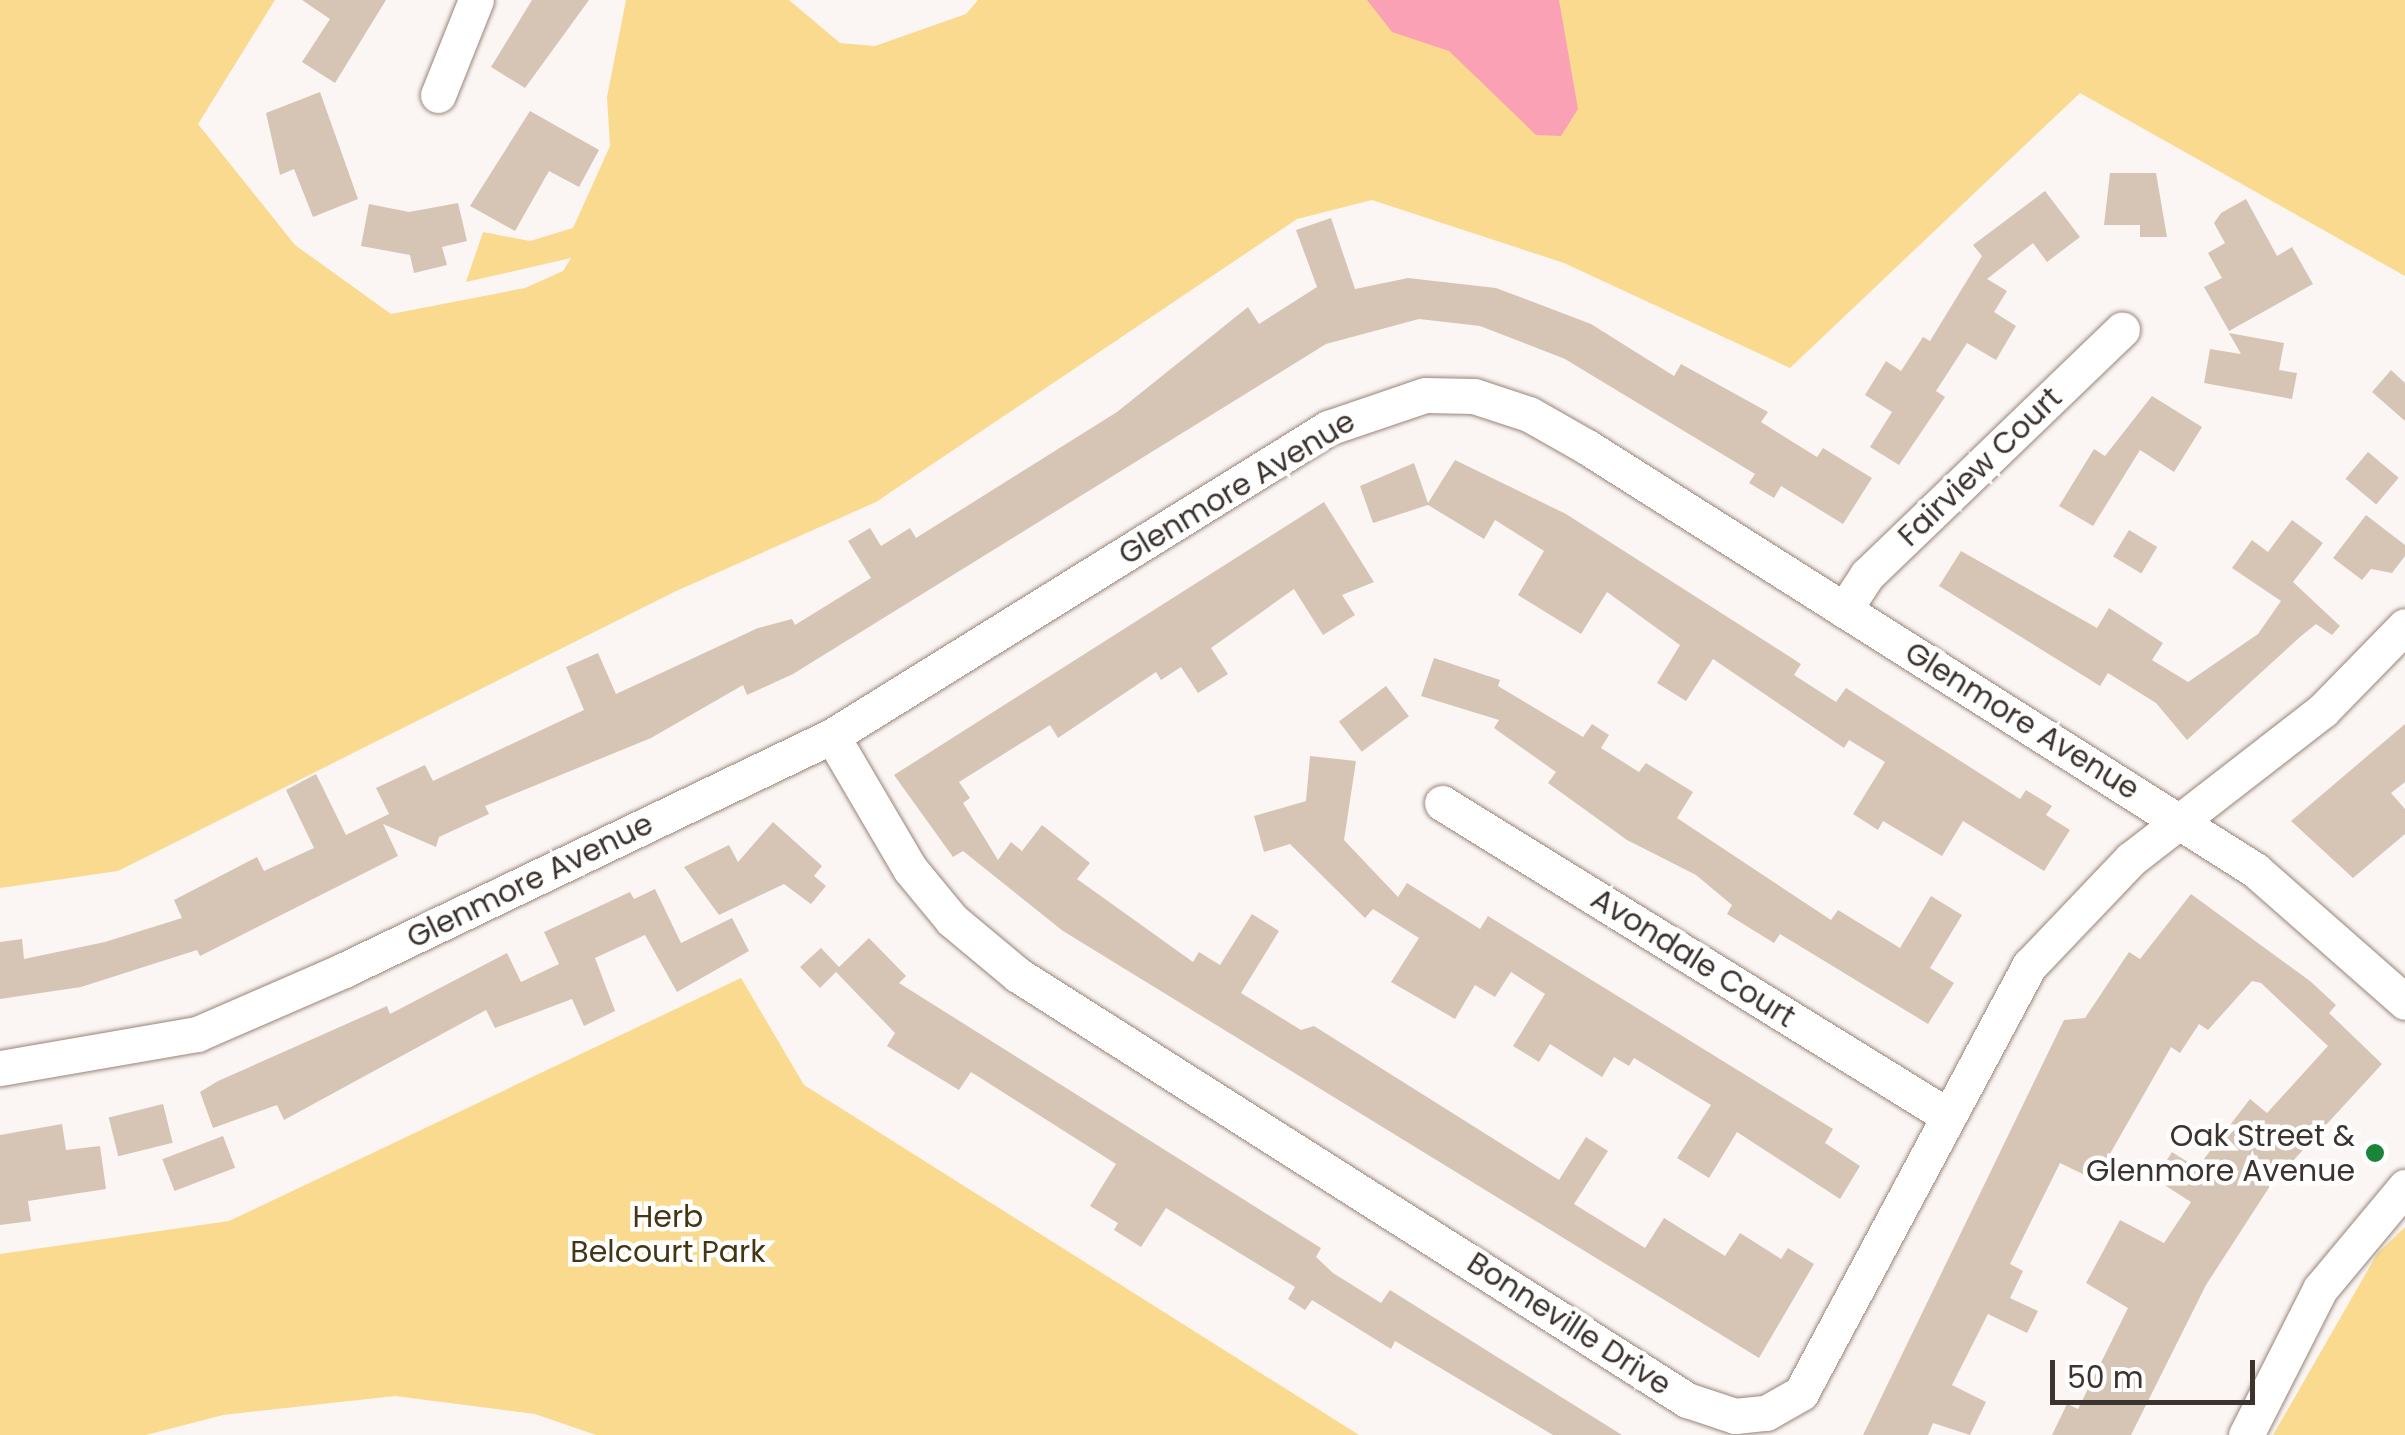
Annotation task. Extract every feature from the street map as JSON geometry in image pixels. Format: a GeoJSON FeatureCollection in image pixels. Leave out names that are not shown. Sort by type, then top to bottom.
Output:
{"type":"FeatureCollection","features":[{"type":"Feature","properties":{"kind":"street"},"geometry":{"type":"LineString","coordinates":[[438,95],[476,0]]}},
{"type":"Feature","properties":{"kind":"street","name":"Fairview Court"},"geometry":{"type":"LineString","coordinates":[[1844,610],[1868,575],[2122,330]]}},
{"type":"Feature","properties":{"kind":"street","name":"Glenmore Avenue"},"geometry":{"type":"LineString","coordinates":[[0,1068],[197,1034],[832,736],[1328,428],[1425,395],[1474,396],[1530,414],[2182,821],[2335,933],[2405,1002]]}},
{"type":"Feature","properties":{"kind":"street","name":"Bonneville Drive"},"geometry":{"type":"LineString","coordinates":[[832,736],[910,869],[952,920],[1018,974],[1702,1405],[1735,1416],[1766,1413],[1801,1393],[1945,1114],[2030,966],[2132,859],[2323,710],[2405,626]]}},
{"type":"Feature","properties":{"kind":"street","name":"Avondale Court"},"geometry":{"type":"LineString","coordinates":[[1442,803],[1945,1114]]}},
{"type":"Feature","properties":{"kind":"street"},"geometry":{"type":"LineString","coordinates":[[2246,1435],[2320,1289],[2405,1187]]}},
{"type":"Feature","properties":{"kind":"green space"},"geometry":{"type":"Polygon","coordinates":[[[0,0],[275,0],[198,124],[295,245],[391,314],[525,288],[563,271],[571,258],[466,282],[483,232],[530,241],[573,228],[610,146],[607,97],[626,0],[789,0],[840,43],[875,46],[966,14],[978,0],[2405,0],[2405,276],[2080,93],[1790,368],[1564,263],[1372,200],[1297,219],[876,502],[674,592],[118,871],[0,888],[0,0]]]}},
{"type":"Feature","properties":{"kind":"green space","name":"Herb Belcourt Park"},"geometry":{"type":"Polygon","coordinates":[[[741,978],[804,1085],[1359,1435],[596,1435],[535,1414],[395,1396],[223,1415],[146,1435],[0,1435],[0,1254],[229,1221],[741,978]]]}},
{"type":"Feature","properties":{"kind":"green space"},"geometry":{"type":"Polygon","coordinates":[[[2405,1227],[2405,1435],[2273,1435],[2377,1254],[2405,1227]]]}},
{"type":"Feature","properties":{"kind":"shaded area"},"geometry":{"type":"Polygon","coordinates":[[[1367,0],[1559,0],[1578,109],[1561,136],[1536,135],[1449,51],[1392,32],[1367,0]]]}},
{"type":"Feature","properties":{"kind":"building"},"geometry":{"type":"Polygon","coordinates":[[[302,0],[386,0],[335,83],[302,62],[330,19],[302,0]]]}},
{"type":"Feature","properties":{"kind":"building"},"geometry":{"type":"Polygon","coordinates":[[[532,0],[589,0],[525,88],[491,67],[532,0]]]}},
{"type":"Feature","properties":{"kind":"building"},"geometry":{"type":"Polygon","coordinates":[[[320,92],[358,199],[313,217],[294,169],[280,175],[266,113],[320,92]]]}},
{"type":"Feature","properties":{"kind":"building"},"geometry":{"type":"Polygon","coordinates":[[[530,111],[599,150],[579,187],[549,171],[515,231],[470,206],[530,111]]]}},
{"type":"Feature","properties":{"kind":"building"},"geometry":{"type":"Polygon","coordinates":[[[2110,173],[2156,173],[2167,237],[2140,237],[2140,225],[2104,225],[2110,173]]]}},
{"type":"Feature","properties":{"kind":"building"},"geometry":{"type":"Polygon","coordinates":[[[2045,191],[2080,237],[2047,262],[2033,243],[1987,279],[2007,291],[1994,312],[2016,326],[1996,360],[1967,343],[1936,391],[1945,397],[1899,465],[1870,447],[1892,412],[1865,395],[1886,361],[1901,371],[1923,337],[1930,341],[1982,256],[1973,245],[2045,191]]]}},
{"type":"Feature","properties":{"kind":"building"},"geometry":{"type":"Polygon","coordinates":[[[2246,199],[2277,256],[2292,247],[2313,284],[2229,331],[2204,287],[2222,278],[2208,253],[2225,243],[2214,223],[2221,213],[2246,199]]]}},
{"type":"Feature","properties":{"kind":"building"},"geometry":{"type":"Polygon","coordinates":[[[458,203],[467,241],[442,247],[447,265],[414,273],[410,255],[361,246],[369,204],[409,212],[458,203]]]}},
{"type":"Feature","properties":{"kind":"building"},"geometry":{"type":"Polygon","coordinates":[[[1331,218],[1355,289],[1408,278],[1496,288],[1591,324],[1674,376],[1681,364],[1768,412],[1761,422],[1817,457],[1823,448],[1872,478],[1843,524],[1781,486],[1774,498],[1749,483],[1755,474],[1565,359],[1480,326],[1419,319],[1326,344],[793,674],[747,695],[743,685],[651,738],[485,806],[489,814],[439,837],[436,847],[383,824],[398,856],[200,956],[197,950],[81,987],[0,999],[0,942],[22,939],[24,959],[105,942],[182,918],[174,900],[257,857],[264,871],[314,848],[286,790],[316,774],[346,835],[389,814],[376,788],[425,765],[433,781],[584,710],[566,667],[598,653],[616,694],[758,628],[792,619],[795,625],[871,578],[848,541],[870,528],[881,546],[910,528],[916,538],[1117,412],[1248,307],[1259,324],[1317,287],[1296,230],[1331,218]]]}},
{"type":"Feature","properties":{"kind":"building"},"geometry":{"type":"Polygon","coordinates":[[[2229,333],[2284,343],[2279,370],[2297,373],[2292,399],[2204,383],[2210,349],[2241,354],[2229,333]]]}},
{"type":"Feature","properties":{"kind":"building"},"geometry":{"type":"Polygon","coordinates":[[[2391,370],[2405,383],[2405,421],[2372,392],[2391,370]]]}},
{"type":"Feature","properties":{"kind":"building"},"geometry":{"type":"Polygon","coordinates":[[[2152,396],[2202,427],[2174,472],[2140,450],[2093,526],[2059,506],[2094,449],[2105,456],[2152,396]]]}},
{"type":"Feature","properties":{"kind":"building"},"geometry":{"type":"Polygon","coordinates":[[[2368,452],[2399,478],[2376,505],[2346,479],[2368,452]]]}},
{"type":"Feature","properties":{"kind":"building"},"geometry":{"type":"Polygon","coordinates":[[[1455,460],[1566,514],[1801,664],[1794,675],[1836,702],[1846,688],[2020,799],[2026,790],[2052,806],[2046,815],[2070,830],[2044,871],[1963,821],[1942,856],[1883,821],[1878,830],[1853,814],[1885,762],[1849,740],[1844,748],[1713,659],[1686,701],[1657,683],[1680,645],[1607,592],[1581,634],[1518,595],[1544,551],[1495,520],[1484,539],[1428,505],[1373,523],[1360,486],[1414,463],[1428,503],[1455,460]]]}},
{"type":"Feature","properties":{"kind":"building"},"geometry":{"type":"Polygon","coordinates":[[[1324,502],[1374,582],[1342,595],[1355,615],[1323,635],[1294,589],[1211,648],[1228,674],[1198,693],[1181,667],[1161,680],[1156,672],[1058,738],[1050,725],[959,782],[970,798],[963,803],[998,860],[1011,842],[1022,851],[1042,825],[1090,863],[1077,879],[1193,962],[1199,952],[1220,965],[1252,914],[1279,931],[1241,993],[1301,1030],[1314,1026],[1559,1180],[1586,1137],[1608,1151],[1574,1204],[1645,1248],[1664,1218],[1725,1256],[1740,1233],[1781,1259],[1788,1248],[1814,1264],[1759,1358],[1063,931],[963,851],[953,857],[894,775],[1324,502]]]}},
{"type":"Feature","properties":{"kind":"building"},"geometry":{"type":"Polygon","coordinates":[[[2366,515],[2405,545],[2405,556],[2392,573],[2371,569],[2362,580],[2333,558],[2366,515]]]}},
{"type":"Feature","properties":{"kind":"building"},"geometry":{"type":"Polygon","coordinates":[[[2292,520],[2323,543],[2293,582],[2340,626],[2332,635],[2316,624],[2187,740],[2156,703],[2108,673],[2100,686],[1939,586],[1961,551],[2097,628],[2109,608],[2163,643],[2152,660],[2188,682],[2258,634],[2281,601],[2232,568],[2252,540],[2268,552],[2292,520]]]}},
{"type":"Feature","properties":{"kind":"building"},"geometry":{"type":"Polygon","coordinates":[[[2129,530],[2157,547],[2141,574],[2113,557],[2129,530]]]}},
{"type":"Feature","properties":{"kind":"building"},"geometry":{"type":"Polygon","coordinates":[[[1434,658],[1500,680],[1498,686],[1583,737],[1592,724],[1609,735],[1601,748],[1639,772],[1646,763],[1693,792],[1677,818],[1831,920],[1838,910],[1900,948],[1931,896],[1962,915],[1930,968],[1954,983],[1928,1024],[1780,934],[1774,943],[1727,914],[1732,905],[1696,875],[1627,840],[1548,783],[1556,772],[1494,728],[1499,720],[1421,696],[1434,658]]]}},
{"type":"Feature","properties":{"kind":"building"},"geometry":{"type":"Polygon","coordinates":[[[1386,686],[1409,716],[1362,752],[1339,722],[1386,686]]]}},
{"type":"Feature","properties":{"kind":"building"},"geometry":{"type":"Polygon","coordinates":[[[2405,724],[2405,782],[2391,793],[2405,809],[2405,834],[2353,878],[2291,821],[2405,724]]]}},
{"type":"Feature","properties":{"kind":"building"},"geometry":{"type":"Polygon","coordinates":[[[1310,756],[1356,761],[1344,840],[1398,897],[1407,883],[1480,929],[1488,916],[1833,1129],[1825,1143],[1860,1166],[1840,1199],[1737,1132],[1709,1178],[1677,1158],[1711,1105],[1634,1058],[1629,1066],[1614,1057],[1602,1077],[1550,1044],[1539,1062],[1513,1046],[1545,994],[1511,972],[1495,997],[1475,985],[1455,1019],[1391,982],[1419,938],[1373,909],[1365,918],[1290,844],[1264,852],[1254,816],[1306,801],[1310,756]]]}},
{"type":"Feature","properties":{"kind":"building"},"geometry":{"type":"Polygon","coordinates":[[[773,822],[822,866],[814,876],[826,886],[811,904],[784,884],[719,915],[684,867],[729,845],[738,862],[773,822]]]}},
{"type":"Feature","properties":{"kind":"building"},"geometry":{"type":"Polygon","coordinates":[[[655,889],[681,943],[732,918],[749,951],[677,992],[645,935],[595,958],[615,1011],[584,1026],[572,999],[495,1028],[486,1010],[284,1120],[277,1105],[213,1128],[200,1092],[218,1081],[387,1006],[390,1014],[507,953],[521,982],[559,964],[544,932],[630,892],[634,899],[655,889]]]}},
{"type":"Feature","properties":{"kind":"building"},"geometry":{"type":"Polygon","coordinates":[[[2191,894],[2310,981],[2336,1005],[2329,1013],[2382,1064],[2270,1186],[2206,1285],[2131,1435],[2052,1435],[2067,1404],[2078,1409],[2128,1308],[2086,1283],[2120,1220],[2164,1243],[2191,1202],[2155,1179],[2172,1152],[2197,1168],[2250,1099],[2267,1113],[2328,1046],[2261,983],[2252,981],[2208,1030],[2199,1024],[2180,1053],[2171,1047],[2095,1180],[2060,1163],[2010,1264],[2023,1271],[2010,1298],[2038,1311],[2027,1333],[1988,1314],[1952,1385],[1986,1402],[1970,1435],[1933,1423],[1928,1435],[1863,1435],[2064,1020],[2085,1018],[2129,952],[2140,959],[2191,894]]]}},
{"type":"Feature","properties":{"kind":"building"},"geometry":{"type":"Polygon","coordinates":[[[869,938],[906,976],[899,983],[1321,1248],[1316,1257],[1333,1273],[1381,1303],[1390,1290],[1622,1435],[1553,1435],[1395,1341],[1391,1349],[1312,1300],[1305,1310],[1288,1299],[1295,1287],[1166,1208],[1141,1247],[1114,1230],[1118,1223],[1090,1206],[1116,1164],[971,1072],[959,1090],[887,1046],[895,1033],[836,972],[820,988],[800,967],[821,948],[839,967],[869,938]]]}},
{"type":"Feature","properties":{"kind":"building"},"geometry":{"type":"Polygon","coordinates":[[[163,1104],[173,1143],[118,1156],[109,1118],[163,1104]]]}},
{"type":"Feature","properties":{"kind":"building"},"geometry":{"type":"Polygon","coordinates":[[[62,1124],[66,1150],[100,1146],[106,1189],[28,1201],[31,1221],[0,1225],[0,1135],[62,1124]]]}},
{"type":"Feature","properties":{"kind":"building"},"geometry":{"type":"Polygon","coordinates":[[[223,1136],[235,1168],[175,1191],[162,1159],[223,1136]]]}},
{"type":"Feature","properties":{"kind":"place","name":"Oak Street & Glenmore Avenue"},"geometry":{"type":"Point","coordinates":[2375,1153]}}]}
